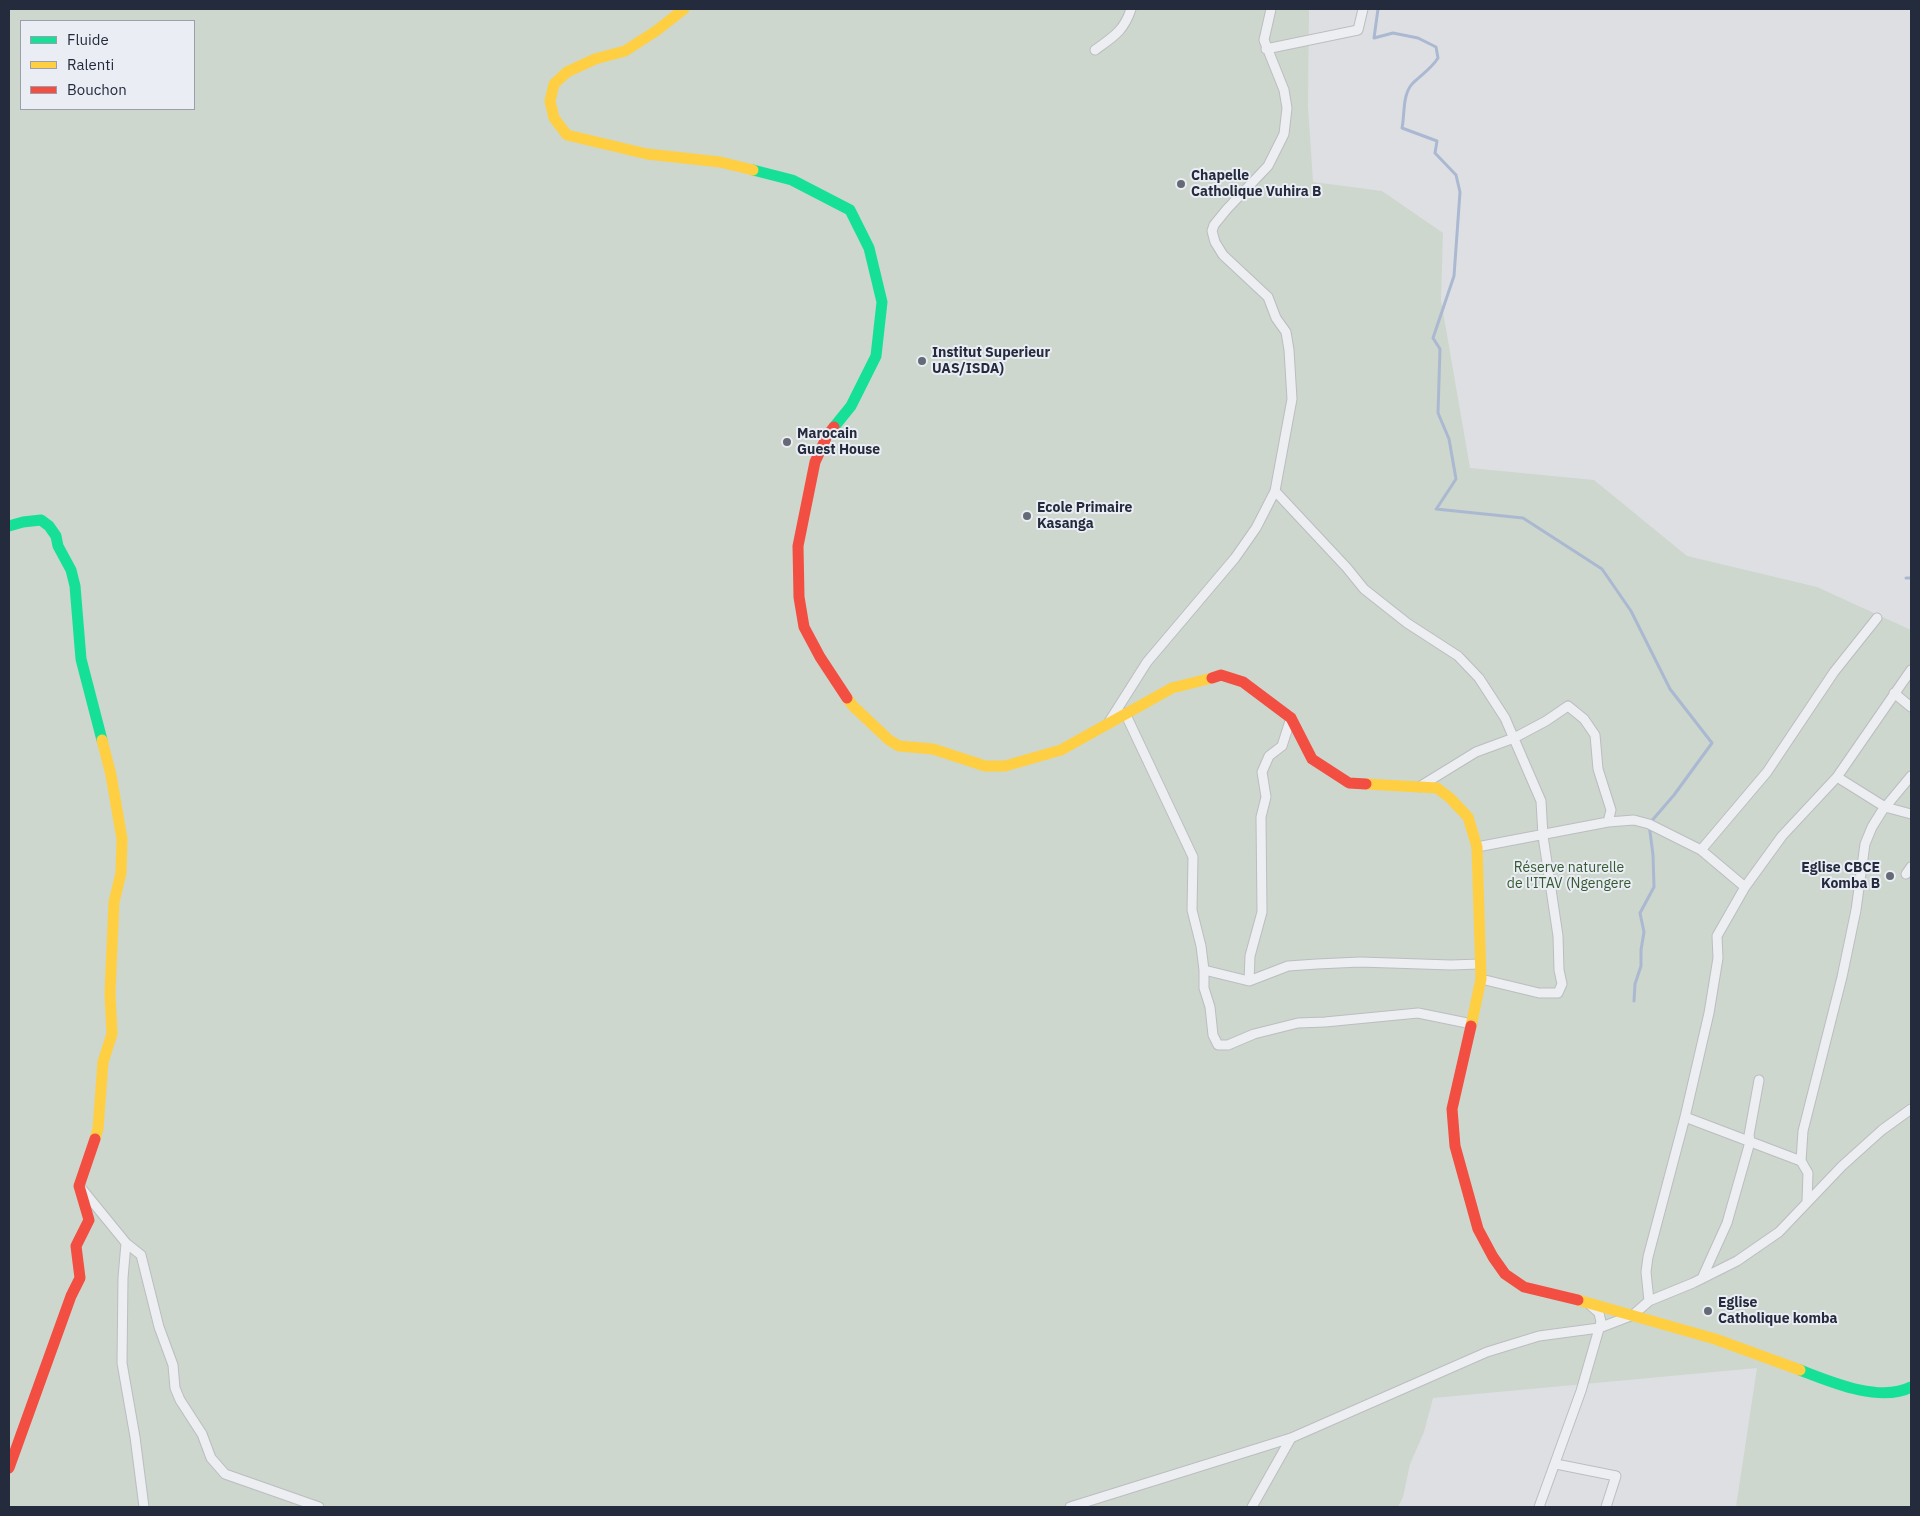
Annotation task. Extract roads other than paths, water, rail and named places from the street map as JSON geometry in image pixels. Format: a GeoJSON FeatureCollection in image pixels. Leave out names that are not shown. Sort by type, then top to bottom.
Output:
{"type":"FeatureCollection","features":[{"type":"Feature","properties":{"kind":"street"},"geometry":{"type":"LineString","coordinates":[[684,9],[656,31],[625,51],[595,59],[567,72],[554,84],[550,101],[554,118],[567,135],[646,154],[720,162],[792,180],[850,210],[870,248],[882,302],[876,356],[851,406],[827,436],[815,462],[798,546],[799,597],[804,626],[820,657],[853,706],[898,746],[933,750],[985,766],[1005,766],[1061,750],[1172,688],[1221,676],[1243,682],[1290,718],[1312,759],[1335,776],[1350,783],[1437,788],[1450,798],[1468,817],[1478,847],[1481,979],[1452,1109],[1455,1146],[1478,1229],[1493,1257],[1505,1274],[1524,1287],[1588,1303],[1715,1340],[1843,1386],[1870,1391],[1900,1392],[1911,1387]]}},
{"type":"Feature","properties":{"kind":"street"},"geometry":{"type":"LineString","coordinates":[[1095,50],[1118,33],[1127,21],[1131,9]]}},
{"type":"Feature","properties":{"kind":"street"},"geometry":{"type":"LineString","coordinates":[[1109,722],[1147,662],[1235,558],[1256,528],[1275,491],[1292,398],[1286,332],[1276,318],[1268,297],[1223,255],[1215,242],[1212,231],[1214,225],[1226,209],[1268,166],[1284,134],[1287,108],[1284,90],[1264,40],[1271,9]]}},
{"type":"Feature","properties":{"kind":"street"},"geometry":{"type":"LineString","coordinates":[[1266,49],[1358,30],[1363,9]]}},
{"type":"Feature","properties":{"kind":"street"},"geometry":{"type":"LineString","coordinates":[[1275,491],[1347,568],[1364,589],[1406,623],[1458,656],[1479,678],[1505,718],[1541,801],[1543,836],[1558,936],[1559,970],[1562,984],[1560,990],[1558,993],[1539,993],[1481,979]]}},
{"type":"Feature","properties":{"kind":"street"},"geometry":{"type":"LineString","coordinates":[[9,526],[41,520],[50,526],[71,570],[77,598],[81,659],[111,775],[122,839],[121,873],[114,902],[110,993],[112,1034],[103,1062],[98,1130],[80,1186],[89,1220],[76,1246],[80,1278],[71,1296],[9,1468]]}},
{"type":"Feature","properties":{"kind":"street"},"geometry":{"type":"LineString","coordinates":[[1701,850],[1767,772],[1834,672],[1877,618]]}},
{"type":"Feature","properties":{"kind":"street"},"geometry":{"type":"LineString","coordinates":[[1649,1301],[1646,1272],[1648,1257],[1685,1116],[1709,1013],[1718,958],[1717,936],[1745,887],[1782,836],[1837,777],[1911,670]]}},
{"type":"Feature","properties":{"kind":"street"},"geometry":{"type":"LineString","coordinates":[[1894,693],[1911,707]]}},
{"type":"Feature","properties":{"kind":"street"},"geometry":{"type":"LineString","coordinates":[[1416,788],[1476,752],[1514,738],[1546,721],[1568,706],[1584,718],[1594,735],[1598,769],[1611,810],[1608,822]]}},
{"type":"Feature","properties":{"kind":"street"},"geometry":{"type":"LineString","coordinates":[[1125,713],[1193,857],[1192,910],[1201,946],[1204,988],[1210,1007],[1213,1035],[1218,1045],[1228,1045],[1254,1034],[1298,1023],[1418,1013],[1472,1024]]}},
{"type":"Feature","properties":{"kind":"street"},"geometry":{"type":"LineString","coordinates":[[1250,981],[1250,956],[1262,912],[1261,817],[1266,796],[1262,772],[1269,756],[1282,746],[1290,718]]}},
{"type":"Feature","properties":{"kind":"street"},"geometry":{"type":"LineString","coordinates":[[1807,1201],[1808,1173],[1801,1161],[1803,1131],[1842,977],[1856,910],[1865,844],[1872,827],[1911,776]]}},
{"type":"Feature","properties":{"kind":"street"},"geometry":{"type":"LineString","coordinates":[[1837,777],[1886,807],[1911,814]]}},
{"type":"Feature","properties":{"kind":"street"},"geometry":{"type":"LineString","coordinates":[[1478,847],[1608,822],[1634,820],[1649,824],[1701,850],[1745,887]]}},
{"type":"Feature","properties":{"kind":"street"},"geometry":{"type":"LineString","coordinates":[[1204,970],[1250,981],[1288,966],[1360,962],[1439,965],[1480,964]]}},
{"type":"Feature","properties":{"kind":"street"},"geometry":{"type":"LineString","coordinates":[[1703,1276],[1727,1223],[1750,1142],[1749,1136],[1759,1080]]}},
{"type":"Feature","properties":{"kind":"street"},"geometry":{"type":"LineString","coordinates":[[1070,1507],[1291,1438],[1486,1352],[1539,1336],[1598,1328],[1633,1316],[1649,1301],[1737,1261],[1779,1232],[1842,1166],[1882,1130],[1911,1109]]}},
{"type":"Feature","properties":{"kind":"street"},"geometry":{"type":"LineString","coordinates":[[1685,1116],[1801,1161]]}},
{"type":"Feature","properties":{"kind":"street"},"geometry":{"type":"LineString","coordinates":[[80,1186],[126,1243],[141,1255],[160,1327],[173,1365],[175,1388],[180,1400],[202,1434],[211,1458],[226,1474],[319,1507]]}},
{"type":"Feature","properties":{"kind":"street"},"geometry":{"type":"LineString","coordinates":[[126,1243],[123,1278],[122,1363],[135,1437],[144,1507]]}},
{"type":"Feature","properties":{"kind":"street"},"geometry":{"type":"LineString","coordinates":[[1539,1507],[1581,1391],[1601,1316],[1588,1303]]}},
{"type":"Feature","properties":{"kind":"street"},"geometry":{"type":"LineString","coordinates":[[1252,1507],[1291,1438]]}},
{"type":"Feature","properties":{"kind":"street"},"geometry":{"type":"LineString","coordinates":[[1556,1464],[1616,1476],[1606,1507]]}},
{"type":"Feature","properties":{"kind":"waterway"},"geometry":{"type":"LineString","coordinates":[[1378,9],[1374,38],[1393,33],[1418,38],[1436,47],[1438,58],[1409,88],[1404,104],[1402,128],[1437,141],[1435,153],[1456,175],[1460,192],[1454,276],[1433,338],[1440,349],[1438,413],[1449,439],[1456,479],[1437,508]]}},
{"type":"Feature","properties":{"kind":"waterway"},"geometry":{"type":"LineString","coordinates":[[1436,509],[1523,518],[1602,569],[1631,611],[1670,689],[1712,743],[1674,795],[1649,824],[1653,855],[1654,887],[1640,913],[1644,932],[1641,966],[1635,984],[1634,1001]]}},
{"type":"Feature","properties":{"kind":"waterway"},"geometry":{"type":"LineString","coordinates":[[1906,578],[1911,578]]}},
{"type":"Feature","properties":{"kind":"place","name":"Chapelle Catholique Vuhira B"},"geometry":{"type":"Point","coordinates":[1181,184]}},
{"type":"Feature","properties":{"kind":"place","name":"Institut Superieur UAS/ISDA)"},"geometry":{"type":"Point","coordinates":[922,361]}},
{"type":"Feature","properties":{"kind":"place","name":"Marocain Guest House"},"geometry":{"type":"Point","coordinates":[787,442]}},
{"type":"Feature","properties":{"kind":"place","name":"Ecole Primaire Kasanga"},"geometry":{"type":"Point","coordinates":[1027,516]}},
{"type":"Feature","properties":{"kind":"place","name":"Eglise CBCE Komba B"},"geometry":{"type":"Point","coordinates":[1890,876]}},
{"type":"Feature","properties":{"kind":"place","name":"Eglise Catholique komba"},"geometry":{"type":"Point","coordinates":[1708,1311]}},
{"type":"Feature","properties":{"kind":"park label","name":"Réserve naturelle de l'ITAV (Ngengere"},"geometry":{"type":"Point","coordinates":[1569,876]}}]}
